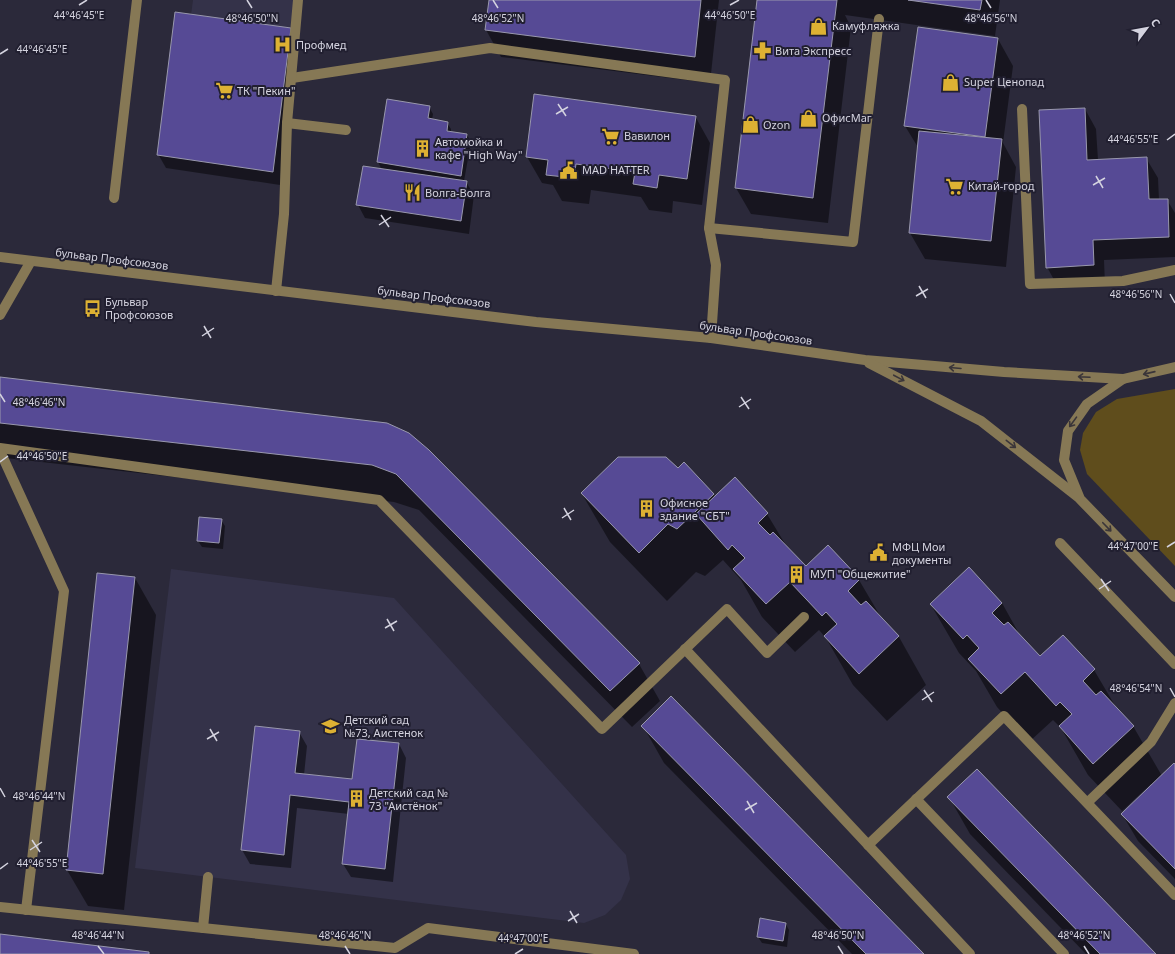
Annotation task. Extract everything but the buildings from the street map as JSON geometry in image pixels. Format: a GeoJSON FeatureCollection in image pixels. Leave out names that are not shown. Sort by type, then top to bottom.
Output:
{"type":"FeatureCollection","features":[{"type":"Feature","properties":{"kind":"street"},"geometry":{"type":"LineString","coordinates":[[114,198],[137,0]]}},
{"type":"Feature","properties":{"kind":"street"},"geometry":{"type":"LineString","coordinates":[[276,291],[284,214],[287,123],[298,0]]}},
{"type":"Feature","properties":{"kind":"street"},"geometry":{"type":"LineString","coordinates":[[709,228],[853,242],[878,18]]}},
{"type":"Feature","properties":{"kind":"street"},"geometry":{"type":"LineString","coordinates":[[292,78],[490,48],[725,80],[709,228],[716,265],[711,338]]}},
{"type":"Feature","properties":{"kind":"street"},"geometry":{"type":"LineString","coordinates":[[1022,109],[1030,284],[1123,281],[1175,270]]}},
{"type":"Feature","properties":{"kind":"street"},"geometry":{"type":"LineString","coordinates":[[287,123],[346,130]]}},
{"type":"Feature","properties":{"kind":"street","name":"бульвар Профсоюзов"},"geometry":{"type":"LineString","coordinates":[[0,257],[536,322],[711,338],[864,360],[1004,372],[1123,379]]}},
{"type":"Feature","properties":{"kind":"street"},"geometry":{"type":"LineString","coordinates":[[0,315],[31,261]]}},
{"type":"Feature","properties":{"kind":"street","name":"бульвар Профсоюзов"},"geometry":{"type":"LineString","coordinates":[[864,360],[981,421],[1080,499]]}},
{"type":"Feature","properties":{"kind":"street"},"geometry":{"type":"LineString","coordinates":[[1175,367],[1123,379],[1087,404],[1068,431],[1064,460],[1080,499],[1175,597]]}},
{"type":"Feature","properties":{"kind":"street"},"geometry":{"type":"LineString","coordinates":[[0,450],[379,500],[602,729],[727,609],[767,653],[804,617]]}},
{"type":"Feature","properties":{"kind":"street"},"geometry":{"type":"LineString","coordinates":[[0,450],[64,591],[26,910]]}},
{"type":"Feature","properties":{"kind":"street"},"geometry":{"type":"LineString","coordinates":[[1060,543],[1175,664]]}},
{"type":"Feature","properties":{"kind":"street"},"geometry":{"type":"LineString","coordinates":[[685,649],[970,954]]}},
{"type":"Feature","properties":{"kind":"street"},"geometry":{"type":"LineString","coordinates":[[1088,802],[1151,742],[1175,703]]}},
{"type":"Feature","properties":{"kind":"street"},"geometry":{"type":"LineString","coordinates":[[868,845],[1004,716],[1088,802],[1175,895]]}},
{"type":"Feature","properties":{"kind":"street"},"geometry":{"type":"LineString","coordinates":[[916,800],[1064,954]]}},
{"type":"Feature","properties":{"kind":"street"},"geometry":{"type":"LineString","coordinates":[[203,928],[208,877]]}},
{"type":"Feature","properties":{"kind":"street"},"geometry":{"type":"LineString","coordinates":[[0,907],[395,948],[428,928],[634,954]]}},
{"type":"Feature","properties":{"kind":"shaded area"},"geometry":{"type":"Polygon","coordinates":[[[193,0],[294,0],[291,28],[191,15],[193,0]]]}},
{"type":"Feature","properties":{"kind":"shaded area"},"geometry":{"type":"Polygon","coordinates":[[[1175,389],[1175,566],[1087,474],[1080,450],[1083,433],[1096,412],[1117,399],[1175,389]]]}},
{"type":"Feature","properties":{"kind":"shaded area","name":"Детский сад №73, Аистенок"},"geometry":{"type":"Polygon","coordinates":[[[171,569],[394,598],[626,855],[630,879],[621,900],[605,915],[584,923],[135,868],[171,569]]]}},
{"type":"Feature","properties":{"kind":"place","name":"Камуфляжка"},"geometry":{"type":"Point","coordinates":[819,26]}},
{"type":"Feature","properties":{"kind":"place","name":"Профмед"},"geometry":{"type":"Point","coordinates":[283,45]}},
{"type":"Feature","properties":{"kind":"place","name":"Вита Экспресс"},"geometry":{"type":"Point","coordinates":[762,51]}},
{"type":"Feature","properties":{"kind":"place","name":"Super Ценопад"},"geometry":{"type":"Point","coordinates":[951,82]}},
{"type":"Feature","properties":{"kind":"place","name":"ТК \"Пекин\""},"geometry":{"type":"Point","coordinates":[224,91]}},
{"type":"Feature","properties":{"kind":"place","name":"ОфисМаг"},"geometry":{"type":"Point","coordinates":[809,118]}},
{"type":"Feature","properties":{"kind":"place","name":"Ozon"},"geometry":{"type":"Point","coordinates":[750,125]}},
{"type":"Feature","properties":{"kind":"place","name":"Вавилон"},"geometry":{"type":"Point","coordinates":[611,136]}},
{"type":"Feature","properties":{"kind":"place","name":"Автомойка и кафе \"High Way\""},"geometry":{"type":"Point","coordinates":[422,148]}},
{"type":"Feature","properties":{"kind":"place","name":"MAD HATTER"},"geometry":{"type":"Point","coordinates":[569,170]}},
{"type":"Feature","properties":{"kind":"place","name":"Китай-город"},"geometry":{"type":"Point","coordinates":[955,186]}},
{"type":"Feature","properties":{"kind":"place","name":"Волга-Волга"},"geometry":{"type":"Point","coordinates":[412,193]}},
{"type":"Feature","properties":{"kind":"place","name":"Бульвар Профсоюзов"},"geometry":{"type":"Point","coordinates":[92,308]}},
{"type":"Feature","properties":{"kind":"place","name":"Офисное здание \"СБТ\""},"geometry":{"type":"Point","coordinates":[647,509]}},
{"type":"Feature","properties":{"kind":"place","name":"МФЦ Мои документы"},"geometry":{"type":"Point","coordinates":[879,553]}},
{"type":"Feature","properties":{"kind":"place","name":"МУП \"Общежитие\""},"geometry":{"type":"Point","coordinates":[797,574]}},
{"type":"Feature","properties":{"kind":"place","name":"Детский сад №73, Аистенок"},"geometry":{"type":"Point","coordinates":[331,726]}},
{"type":"Feature","properties":{"kind":"place","name":"Детский сад № 73 \"Аистёнок\""},"geometry":{"type":"Point","coordinates":[356,799]}}]}
